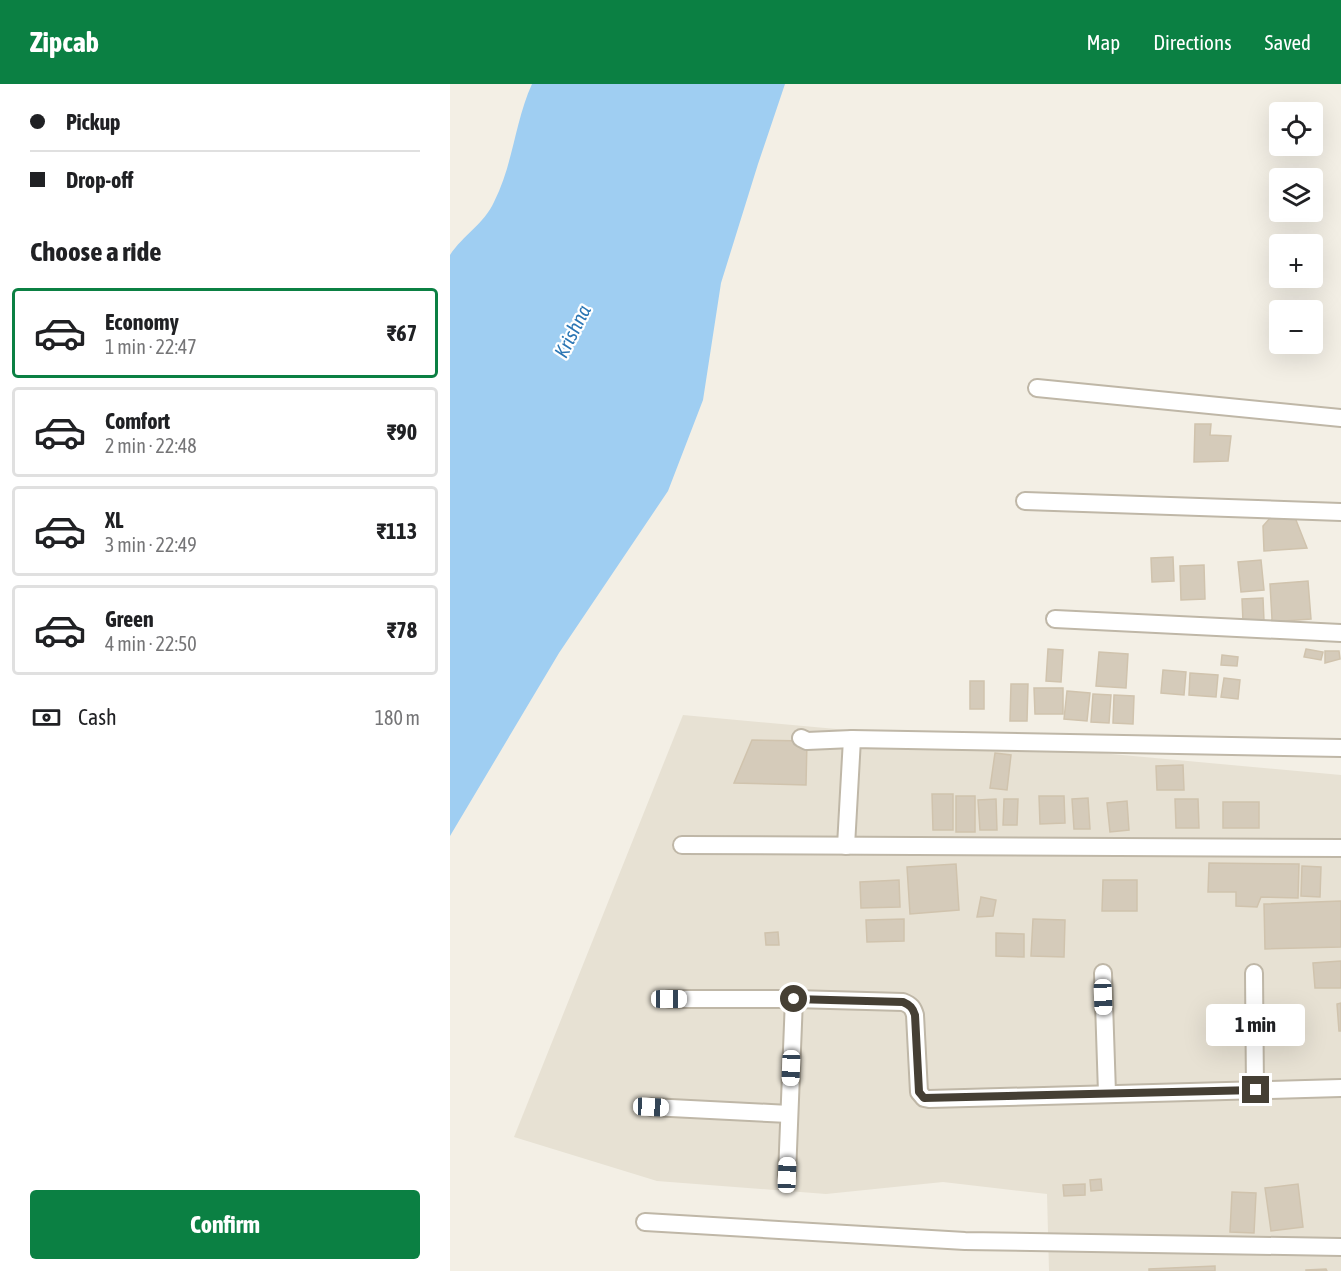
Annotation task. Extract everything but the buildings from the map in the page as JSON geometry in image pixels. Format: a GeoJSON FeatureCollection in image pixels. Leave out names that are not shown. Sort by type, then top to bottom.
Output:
{"type":"FeatureCollection","features":[{"type":"Feature","properties":{"kind":"street"},"geometry":{"type":"LineString","coordinates":[[1037,388],[1341,418]]}},
{"type":"Feature","properties":{"kind":"street"},"geometry":{"type":"LineString","coordinates":[[1024,501],[1341,512]]}},
{"type":"Feature","properties":{"kind":"street"},"geometry":{"type":"LineString","coordinates":[[1055,619],[1341,633]]}},
{"type":"Feature","properties":{"kind":"street"},"geometry":{"type":"LineString","coordinates":[[801,738],[807,741],[852,739],[1341,748]]}},
{"type":"Feature","properties":{"kind":"street"},"geometry":{"type":"LineString","coordinates":[[846,846],[852,739]]}},
{"type":"Feature","properties":{"kind":"street"},"geometry":{"type":"LineString","coordinates":[[682,845],[1341,848]]}},
{"type":"Feature","properties":{"kind":"street"},"geometry":{"type":"LineString","coordinates":[[1254,973],[1256,1090]]}},
{"type":"Feature","properties":{"kind":"street"},"geometry":{"type":"LineString","coordinates":[[1102,974],[1107,1093]]}},
{"type":"Feature","properties":{"kind":"street"},"geometry":{"type":"LineString","coordinates":[[669,999],[903,1002],[913,1008],[915,1015],[919,1092],[924,1098],[1341,1088]]}},
{"type":"Feature","properties":{"kind":"street"},"geometry":{"type":"LineString","coordinates":[[787,1175],[794,999]]}},
{"type":"Feature","properties":{"kind":"street"},"geometry":{"type":"LineString","coordinates":[[651,1107],[789,1114]]}},
{"type":"Feature","properties":{"kind":"street"},"geometry":{"type":"LineString","coordinates":[[645,1222],[965,1241],[1341,1247]]}},
{"type":"Feature","properties":{"kind":"shaded area"},"geometry":{"type":"Polygon","coordinates":[[[683,715],[1341,775],[1341,1271],[1049,1271],[1047,1194],[943,1182],[826,1194],[657,1181],[514,1137],[683,715]]]}},
{"type":"Feature","properties":{"kind":"water","name":"Krishna"},"geometry":{"type":"Polygon","coordinates":[[[532,84],[785,84],[721,283],[703,400],[668,491],[559,653],[450,836],[450,255],[485,217],[494,202],[506,173],[526,98],[532,84]]]}},
{"type":"Feature","properties":{"kind":"route"},"geometry":{"type":"LineString","coordinates":[[794,999],[903,1002],[909,1005],[913,1008],[915,1015],[919,1092],[921,1096],[929,1099],[1256,1090]]}}]}
